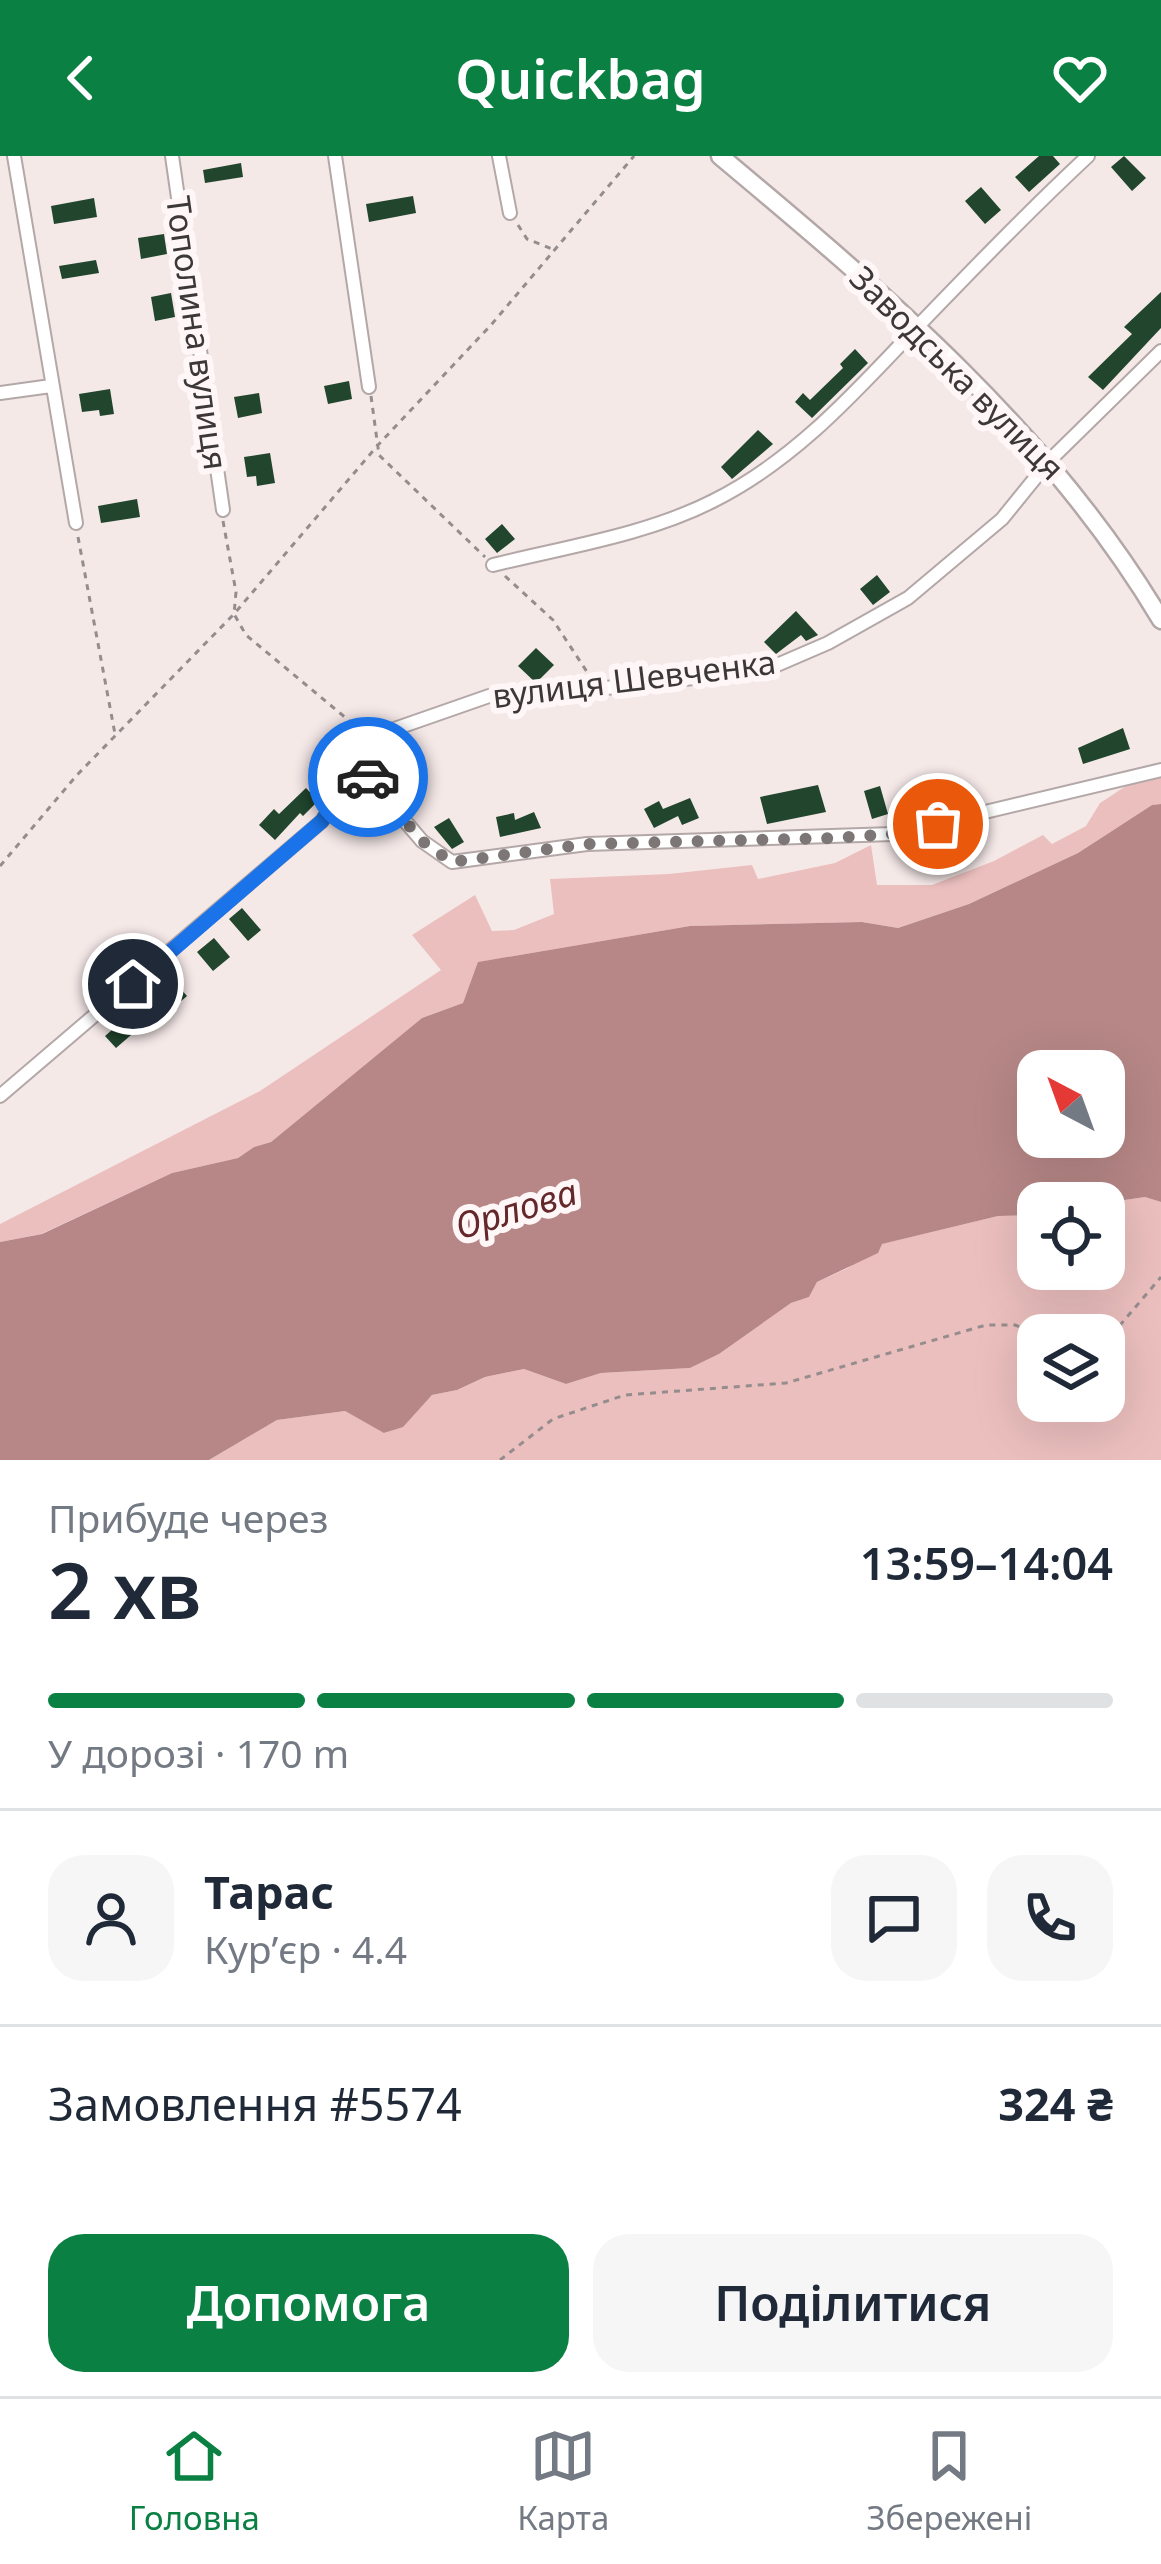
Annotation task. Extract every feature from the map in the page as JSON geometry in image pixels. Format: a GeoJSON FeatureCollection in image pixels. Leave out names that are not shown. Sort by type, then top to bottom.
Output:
{"type":"FeatureCollection","features":[{"type":"Feature","properties":{"kind":"street"},"geometry":{"type":"LineString","coordinates":[[14,156],[76,523]]}},
{"type":"Feature","properties":{"kind":"street","name":"Тополина вулиця"},"geometry":{"type":"LineString","coordinates":[[172,156],[223,514]]}},
{"type":"Feature","properties":{"kind":"street"},"geometry":{"type":"LineString","coordinates":[[335,156],[369,386]]}},
{"type":"Feature","properties":{"kind":"street"},"geometry":{"type":"LineString","coordinates":[[499,156],[510,213]]}},
{"type":"Feature","properties":{"kind":"street","name":"Заводська вулиця"},"geometry":{"type":"LineString","coordinates":[[720,156],[918,326],[1049,460],[1098,522],[1161,620]]}},
{"type":"Feature","properties":{"kind":"street"},"geometry":{"type":"LineString","coordinates":[[493,565],[671,520],[714,500],[805,442],[1088,156]]}},
{"type":"Feature","properties":{"kind":"street","name":"вулиця Шевченка"},"geometry":{"type":"LineString","coordinates":[[0,1096],[322,821],[374,742],[400,724],[489,696],[562,693],[777,665],[828,643],[908,598],[1002,519],[1049,460],[1161,351]]}},
{"type":"Feature","properties":{"kind":"street"},"geometry":{"type":"LineString","coordinates":[[0,393],[51,386]]}},
{"type":"Feature","properties":{"kind":"street"},"geometry":{"type":"LineString","coordinates":[[358,766],[422,841],[452,862],[587,844],[893,834],[1161,770]]}},
{"type":"Feature","properties":{"kind":"path"},"geometry":{"type":"LineString","coordinates":[[1,863],[115,735],[234,614],[634,156]]}},
{"type":"Feature","properties":{"kind":"path"},"geometry":{"type":"LineString","coordinates":[[510,213],[527,239],[553,249]]}},
{"type":"Feature","properties":{"kind":"path"},"geometry":{"type":"LineString","coordinates":[[369,386],[378,445]]}},
{"type":"Feature","properties":{"kind":"path"},"geometry":{"type":"LineString","coordinates":[[223,514],[236,592],[234,614],[246,635],[374,742]]}},
{"type":"Feature","properties":{"kind":"path"},"geometry":{"type":"LineString","coordinates":[[76,523],[115,735]]}},
{"type":"Feature","properties":{"kind":"path"},"geometry":{"type":"LineString","coordinates":[[1125,1319],[1161,1276]]}},
{"type":"Feature","properties":{"kind":"path"},"geometry":{"type":"LineString","coordinates":[[500,1460],[553,1419],[626,1396],[786,1383],[986,1325],[1017,1326]]}},
{"type":"Feature","properties":{"kind":"shaded area"},"geometry":{"type":"Polygon","coordinates":[[[1161,776],[1161,804],[1152,805],[1078,853],[969,904],[898,928],[862,922],[690,926],[479,962],[463,1003],[422,1018],[271,1142],[238,1158],[172,1173],[41,1234],[0,1242],[0,1224],[260,1091],[441,970],[412,935],[475,895],[492,931],[514,930],[554,914],[550,879],[752,865],[758,879],[835,863],[871,845],[877,885],[932,885],[1043,835],[1052,844],[1086,826],[1100,803],[1126,786],[1161,776]]]}},
{"type":"Feature","properties":{"kind":"shaded area"},"geometry":{"type":"Polygon","coordinates":[[[1145,1197],[1161,1202],[1161,1460],[209,1460],[277,1420],[345,1411],[385,1433],[403,1426],[432,1395],[524,1369],[566,1384],[601,1373],[690,1368],[719,1354],[791,1303],[809,1297],[817,1282],[848,1268],[881,1244],[1017,1216],[1017,1290],[1125,1290],[1125,1200],[1145,1197]]]}},
{"type":"Feature","properties":{"kind":"water","name":"Орлова"},"geometry":{"type":"Polygon","coordinates":[[[1161,804],[1161,1202],[1145,1197],[1125,1200],[1125,1182],[1017,1182],[1017,1216],[882,1244],[878,1253],[817,1282],[809,1297],[791,1303],[719,1354],[690,1368],[601,1373],[566,1384],[524,1369],[432,1395],[403,1427],[384,1433],[345,1411],[277,1420],[209,1460],[0,1460],[0,1242],[42,1234],[172,1173],[238,1158],[271,1142],[422,1018],[463,1003],[478,962],[690,926],[862,922],[898,928],[969,904],[1078,853],[1152,805],[1161,804]]]}},
{"type":"Feature","properties":{"kind":"building"},"geometry":{"type":"Polygon","coordinates":[[[1039,156],[1053,156],[1060,164],[1029,192],[1015,177],[1039,156]]]}},
{"type":"Feature","properties":{"kind":"building"},"geometry":{"type":"Polygon","coordinates":[[[1124,156],[1146,178],[1132,191],[1111,167],[1124,156]]]}},
{"type":"Feature","properties":{"kind":"building"},"geometry":{"type":"Polygon","coordinates":[[[241,163],[243,177],[205,183],[203,170],[241,163]]]}},
{"type":"Feature","properties":{"kind":"building"},"geometry":{"type":"Polygon","coordinates":[[[981,187],[1001,210],[985,224],[965,201],[981,187]]]}},
{"type":"Feature","properties":{"kind":"building"},"geometry":{"type":"Polygon","coordinates":[[[413,196],[416,213],[369,222],[366,204],[413,196]]]}},
{"type":"Feature","properties":{"kind":"building"},"geometry":{"type":"Polygon","coordinates":[[[94,198],[97,217],[54,224],[51,206],[94,198]]]}},
{"type":"Feature","properties":{"kind":"building"},"geometry":{"type":"Polygon","coordinates":[[[164,234],[167,254],[141,259],[138,238],[164,234]]]}},
{"type":"Feature","properties":{"kind":"building"},"geometry":{"type":"Polygon","coordinates":[[[96,260],[99,273],[62,279],[59,266],[96,260]]]}},
{"type":"Feature","properties":{"kind":"building"},"geometry":{"type":"Polygon","coordinates":[[[1161,292],[1161,328],[1103,390],[1088,377],[1132,334],[1124,327],[1161,292]]]}},
{"type":"Feature","properties":{"kind":"building"},"geometry":{"type":"Polygon","coordinates":[[[171,293],[175,317],[155,321],[151,297],[171,293]]]}},
{"type":"Feature","properties":{"kind":"building"},"geometry":{"type":"Polygon","coordinates":[[[855,349],[868,363],[812,418],[795,402],[803,393],[810,400],[855,349]]]}},
{"type":"Feature","properties":{"kind":"building"},"geometry":{"type":"Polygon","coordinates":[[[349,381],[352,399],[328,404],[324,386],[349,381]]]}},
{"type":"Feature","properties":{"kind":"building"},"geometry":{"type":"Polygon","coordinates":[[[110,389],[114,414],[82,412],[79,394],[110,389]]]}},
{"type":"Feature","properties":{"kind":"building"},"geometry":{"type":"Polygon","coordinates":[[[259,393],[262,413],[238,418],[234,397],[259,393]]]}},
{"type":"Feature","properties":{"kind":"building"},"geometry":{"type":"Polygon","coordinates":[[[758,430],[773,444],[732,479],[721,467],[758,430]]]}},
{"type":"Feature","properties":{"kind":"building"},"geometry":{"type":"Polygon","coordinates":[[[270,453],[275,483],[257,486],[256,476],[247,477],[244,457],[270,453]]]}},
{"type":"Feature","properties":{"kind":"building"},"geometry":{"type":"Polygon","coordinates":[[[137,499],[140,517],[101,523],[98,506],[137,499]]]}},
{"type":"Feature","properties":{"kind":"building"},"geometry":{"type":"Polygon","coordinates":[[[502,524],[515,539],[497,553],[485,539],[502,524]]]}},
{"type":"Feature","properties":{"kind":"building"},"geometry":{"type":"Polygon","coordinates":[[[877,575],[890,592],[873,605],[860,589],[877,575]]]}},
{"type":"Feature","properties":{"kind":"building"},"geometry":{"type":"Polygon","coordinates":[[[796,611],[818,635],[806,641],[801,635],[776,654],[764,642],[796,611]]]}},
{"type":"Feature","properties":{"kind":"building"},"geometry":{"type":"Polygon","coordinates":[[[536,648],[554,665],[536,683],[518,666],[536,648]]]}},
{"type":"Feature","properties":{"kind":"building"},"geometry":{"type":"Polygon","coordinates":[[[1123,728],[1130,749],[1083,764],[1078,748],[1123,728]]]}},
{"type":"Feature","properties":{"kind":"building"},"geometry":{"type":"Polygon","coordinates":[[[332,743],[349,758],[335,775],[317,759],[332,743]]]}},
{"type":"Feature","properties":{"kind":"building"},"geometry":{"type":"Polygon","coordinates":[[[818,785],[826,812],[767,824],[760,797],[818,785]]]}},
{"type":"Feature","properties":{"kind":"building"},"geometry":{"type":"Polygon","coordinates":[[[880,786],[888,814],[872,819],[864,791],[880,786]]]}},
{"type":"Feature","properties":{"kind":"building"},"geometry":{"type":"Polygon","coordinates":[[[306,788],[318,801],[275,840],[259,825],[274,809],[279,814],[306,788]]]}},
{"type":"Feature","properties":{"kind":"building"},"geometry":{"type":"Polygon","coordinates":[[[690,798],[699,818],[682,825],[678,816],[654,828],[644,809],[659,801],[663,809],[690,798]]]}},
{"type":"Feature","properties":{"kind":"building"},"geometry":{"type":"Polygon","coordinates":[[[534,812],[541,828],[500,837],[496,817],[514,813],[515,820],[534,812]]]}},
{"type":"Feature","properties":{"kind":"building"},"geometry":{"type":"Polygon","coordinates":[[[449,818],[464,842],[452,849],[434,827],[449,818]]]}},
{"type":"Feature","properties":{"kind":"building"},"geometry":{"type":"Polygon","coordinates":[[[242,908],[261,930],[248,941],[229,919],[242,908]]]}},
{"type":"Feature","properties":{"kind":"building"},"geometry":{"type":"Polygon","coordinates":[[[214,938],[230,957],[213,971],[197,952],[214,938]]]}},
{"type":"Feature","properties":{"kind":"building"},"geometry":{"type":"Polygon","coordinates":[[[169,976],[187,996],[173,1008],[155,989],[169,976]]]}},
{"type":"Feature","properties":{"kind":"building"},"geometry":{"type":"Polygon","coordinates":[[[128,1016],[138,1029],[116,1048],[105,1036],[128,1016]]]}},
{"type":"Feature","properties":{"kind":"way so far"},"geometry":{"type":"LineString","coordinates":[[368,777],[422,841],[452,862],[587,844],[835,838],[893,834],[938,824]]}},
{"type":"Feature","properties":{"kind":"route"},"geometry":{"type":"LineString","coordinates":[[133,984],[322,821],[358,766],[368,777]]}}]}
